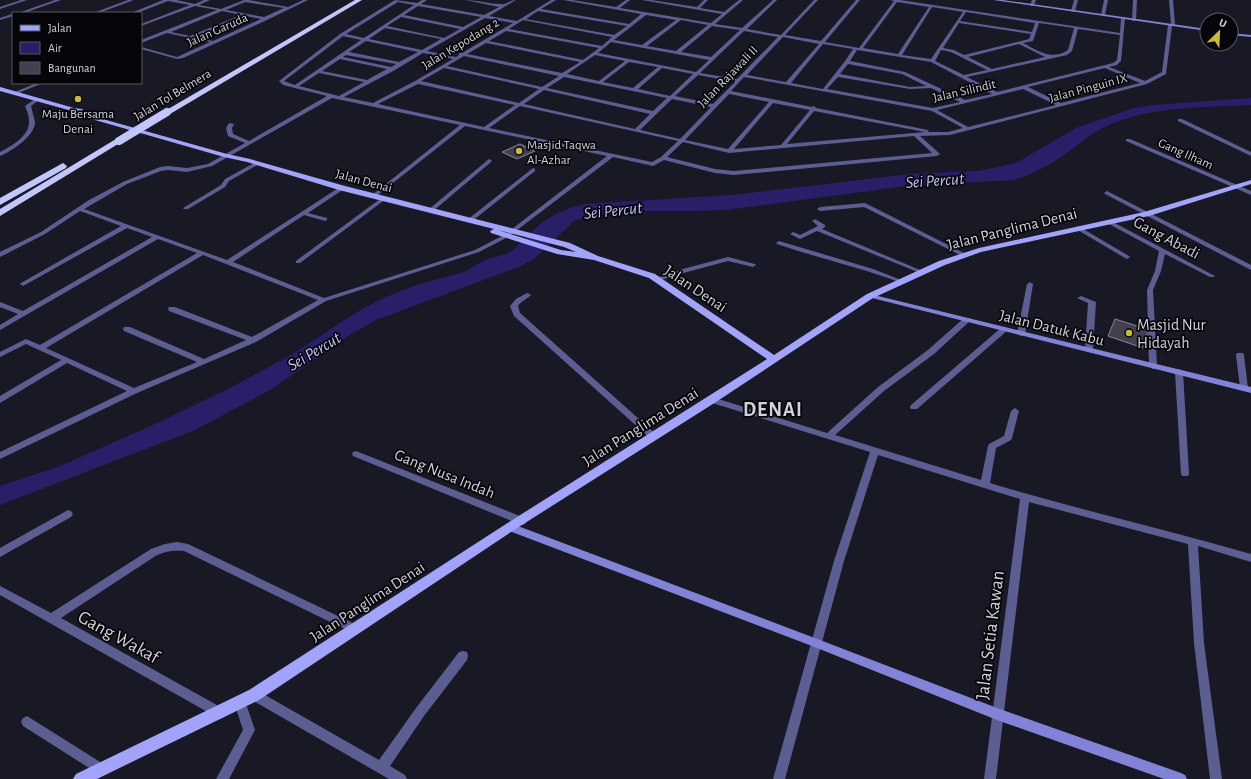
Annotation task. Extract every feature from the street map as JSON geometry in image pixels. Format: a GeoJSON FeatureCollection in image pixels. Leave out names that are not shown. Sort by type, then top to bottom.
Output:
{"type":"FeatureCollection","features":[{"type":"Feature","properties":{"kind":"highway","name":"Jalan Tol Belmera"},"geometry":{"type":"LineString","coordinates":[[0,202],[283,36],[348,0]]}},
{"type":"Feature","properties":{"kind":"highway","name":"Jalan Tol Belmera"},"geometry":{"type":"LineString","coordinates":[[0,213],[167,112],[359,0]]}},
{"type":"Feature","properties":{"kind":"main road","name":"Jalan Denai"},"geometry":{"type":"LineString","coordinates":[[0,89],[74,110],[83,115],[229,154],[342,188],[516,234],[567,245],[594,258]]}},
{"type":"Feature","properties":{"kind":"main road","name":"Jalan Panglima Denai"},"geometry":{"type":"LineString","coordinates":[[81,779],[220,713],[254,695],[510,527],[522,521],[712,400],[870,296],[922,272],[979,250],[1146,214],[1251,182]]}},
{"type":"Feature","properties":{"kind":"main road","name":"Jalan Denai"},"geometry":{"type":"LineString","coordinates":[[472,222],[506,236],[516,234],[560,252],[594,258],[646,273],[658,279],[774,359]]}},
{"type":"Feature","properties":{"kind":"street"},"geometry":{"type":"LineString","coordinates":[[0,8],[25,0]]}},
{"type":"Feature","properties":{"kind":"street"},"geometry":{"type":"LineString","coordinates":[[23,12],[59,0]]}},
{"type":"Feature","properties":{"kind":"street"},"geometry":{"type":"LineString","coordinates":[[98,12],[132,0]]}},
{"type":"Feature","properties":{"kind":"street"},"geometry":{"type":"LineString","coordinates":[[135,12],[169,0],[266,19]]}},
{"type":"Feature","properties":{"kind":"street"},"geometry":{"type":"LineString","coordinates":[[142,26],[208,0]]}},
{"type":"Feature","properties":{"kind":"street"},"geometry":{"type":"LineString","coordinates":[[142,42],[246,0],[288,8]]}},
{"type":"Feature","properties":{"kind":"street"},"geometry":{"type":"LineString","coordinates":[[265,4],[274,0]]}},
{"type":"Feature","properties":{"kind":"street","name":"Jalan Garuda"},"geometry":{"type":"LineString","coordinates":[[142,48],[180,57],[306,0]]}},
{"type":"Feature","properties":{"kind":"street"},"geometry":{"type":"LineString","coordinates":[[295,87],[364,39],[425,0]]}},
{"type":"Feature","properties":{"kind":"street"},"geometry":{"type":"LineString","coordinates":[[467,0],[503,6]]}},
{"type":"Feature","properties":{"kind":"street"},"geometry":{"type":"LineString","coordinates":[[341,98],[514,0]]}},
{"type":"Feature","properties":{"kind":"street","name":"Jalan Kepodang 2"},"geometry":{"type":"LineString","coordinates":[[375,104],[417,82],[461,54],[554,0]]}},
{"type":"Feature","properties":{"kind":"street"},"geometry":{"type":"LineString","coordinates":[[565,0],[932,61],[997,94]]}},
{"type":"Feature","properties":{"kind":"street"},"geometry":{"type":"LineString","coordinates":[[588,4],[594,0]]}},
{"type":"Feature","properties":{"kind":"street"},"geometry":{"type":"LineString","coordinates":[[616,8],[628,0]]}},
{"type":"Feature","properties":{"kind":"street"},"geometry":{"type":"LineString","coordinates":[[644,0],[725,13]]}},
{"type":"Feature","properties":{"kind":"street"},"geometry":{"type":"LineString","coordinates":[[697,9],[706,0]]}},
{"type":"Feature","properties":{"kind":"street"},"geometry":{"type":"LineString","coordinates":[[678,52],[710,24],[741,0]]}},
{"type":"Feature","properties":{"kind":"street"},"geometry":{"type":"LineString","coordinates":[[635,131],[775,0]]}},
{"type":"Feature","properties":{"kind":"street","name":"Jalan Rajawali II"},"geometry":{"type":"LineString","coordinates":[[611,156],[653,164],[663,158],[816,0]]}},
{"type":"Feature","properties":{"kind":"street"},"geometry":{"type":"LineString","coordinates":[[788,83],[858,0]]}},
{"type":"Feature","properties":{"kind":"street"},"geometry":{"type":"LineString","coordinates":[[824,90],[858,49],[894,0],[1121,34]]}},
{"type":"Feature","properties":{"kind":"street"},"geometry":{"type":"LineString","coordinates":[[995,0],[1199,29]]}},
{"type":"Feature","properties":{"kind":"street"},"geometry":{"type":"LineString","coordinates":[[1032,5],[1034,0]]}},
{"type":"Feature","properties":{"kind":"street"},"geometry":{"type":"LineString","coordinates":[[1074,11],[1076,0]]}},
{"type":"Feature","properties":{"kind":"street"},"geometry":{"type":"LineString","coordinates":[[1103,15],[1106,0]]}},
{"type":"Feature","properties":{"kind":"street"},"geometry":{"type":"LineString","coordinates":[[1134,20],[1135,0]]}},
{"type":"Feature","properties":{"kind":"street"},"geometry":{"type":"LineString","coordinates":[[1171,0],[1171,25]]}},
{"type":"Feature","properties":{"kind":"street"},"geometry":{"type":"LineString","coordinates":[[517,22],[397,1],[342,35],[281,81],[285,84],[331,96],[375,104],[611,156]]}},
{"type":"Feature","properties":{"kind":"street"},"geometry":{"type":"LineString","coordinates":[[899,56],[931,6]]}},
{"type":"Feature","properties":{"kind":"street"},"geometry":{"type":"LineString","coordinates":[[538,10],[630,25]]}},
{"type":"Feature","properties":{"kind":"street"},"geometry":{"type":"LineString","coordinates":[[932,61],[941,49],[964,10]]}},
{"type":"Feature","properties":{"kind":"street"},"geometry":{"type":"LineString","coordinates":[[0,14],[11,16]]}},
{"type":"Feature","properties":{"kind":"street"},"geometry":{"type":"LineString","coordinates":[[485,128],[594,54],[645,14]]}},
{"type":"Feature","properties":{"kind":"street"},"geometry":{"type":"LineString","coordinates":[[191,37],[245,15]]}},
{"type":"Feature","properties":{"kind":"street"},"geometry":{"type":"LineString","coordinates":[[0,19],[11,16]]}},
{"type":"Feature","properties":{"kind":"street"},"geometry":{"type":"LineString","coordinates":[[400,16],[464,28]]}},
{"type":"Feature","properties":{"kind":"street"},"geometry":{"type":"LineString","coordinates":[[1107,68],[1119,62],[1123,18]]}},
{"type":"Feature","properties":{"kind":"street"},"geometry":{"type":"LineString","coordinates":[[522,19],[616,37]]}},
{"type":"Feature","properties":{"kind":"street"},"geometry":{"type":"LineString","coordinates":[[644,46],[680,19]]}},
{"type":"Feature","properties":{"kind":"street"},"geometry":{"type":"LineString","coordinates":[[963,57],[1021,44],[1031,40],[1038,21]]}},
{"type":"Feature","properties":{"kind":"street"},"geometry":{"type":"LineString","coordinates":[[957,22],[1033,33]]}},
{"type":"Feature","properties":{"kind":"street","name":"Jalan Pinguin IX"},"geometry":{"type":"LineString","coordinates":[[943,134],[1061,106],[1145,83],[1164,73],[1171,25]]}},
{"type":"Feature","properties":{"kind":"street"},"geometry":{"type":"LineString","coordinates":[[384,27],[445,39]]}},
{"type":"Feature","properties":{"kind":"street"},"geometry":{"type":"LineString","coordinates":[[962,77],[1065,54],[1070,51],[1076,27]]}},
{"type":"Feature","properties":{"kind":"street"},"geometry":{"type":"LineString","coordinates":[[504,29],[602,47]]}},
{"type":"Feature","properties":{"kind":"street"},"geometry":{"type":"LineString","coordinates":[[166,32],[214,42]]}},
{"type":"Feature","properties":{"kind":"street"},"geometry":{"type":"LineString","coordinates":[[342,35],[456,58]]}},
{"type":"Feature","properties":{"kind":"street"},"geometry":{"type":"LineString","coordinates":[[1239,35],[1251,36]]}},
{"type":"Feature","properties":{"kind":"street"},"geometry":{"type":"LineString","coordinates":[[611,40],[712,59]]}},
{"type":"Feature","properties":{"kind":"street"},"geometry":{"type":"LineString","coordinates":[[484,41],[583,61]]}},
{"type":"Feature","properties":{"kind":"street"},"geometry":{"type":"LineString","coordinates":[[1021,44],[1049,57]]}},
{"type":"Feature","properties":{"kind":"street"},"geometry":{"type":"LineString","coordinates":[[941,49],[952,51],[990,70]]}},
{"type":"Feature","properties":{"kind":"street"},"geometry":{"type":"LineString","coordinates":[[345,53],[401,64]]}},
{"type":"Feature","properties":{"kind":"street"},"geometry":{"type":"LineString","coordinates":[[461,54],[714,106]]}},
{"type":"Feature","properties":{"kind":"street"},"geometry":{"type":"LineString","coordinates":[[594,54],[738,81]]}},
{"type":"Feature","properties":{"kind":"street"},"geometry":{"type":"LineString","coordinates":[[338,57],[392,69]]}},
{"type":"Feature","properties":{"kind":"street"},"geometry":{"type":"LineString","coordinates":[[600,82],[629,60]]}},
{"type":"Feature","properties":{"kind":"street"},"geometry":{"type":"LineString","coordinates":[[846,62],[898,71],[964,102]]}},
{"type":"Feature","properties":{"kind":"street"},"geometry":{"type":"LineString","coordinates":[[442,66],[653,113]]}},
{"type":"Feature","properties":{"kind":"street"},"geometry":{"type":"LineString","coordinates":[[634,90],[661,67]]}},
{"type":"Feature","properties":{"kind":"street"},"geometry":{"type":"LineString","coordinates":[[1107,68],[1145,83]]}},
{"type":"Feature","properties":{"kind":"street","name":"Jalan Silindit"},"geometry":{"type":"LineString","coordinates":[[744,76],[933,110],[1107,68]]}},
{"type":"Feature","properties":{"kind":"street"},"geometry":{"type":"LineString","coordinates":[[318,71],[369,82]]}},
{"type":"Feature","properties":{"kind":"street"},"geometry":{"type":"LineString","coordinates":[[837,75],[910,88],[932,86]]}},
{"type":"Feature","properties":{"kind":"street"},"geometry":{"type":"LineString","coordinates":[[417,82],[729,152],[915,134],[943,134]]}},
{"type":"Feature","properties":{"kind":"street"},"geometry":{"type":"LineString","coordinates":[[14,93],[38,84]]}},
{"type":"Feature","properties":{"kind":"street"},"geometry":{"type":"LineString","coordinates":[[1025,88],[1061,106]]}},
{"type":"Feature","properties":{"kind":"street"},"geometry":{"type":"LineString","coordinates":[[728,92],[943,134]]}},
{"type":"Feature","properties":{"kind":"street"},"geometry":{"type":"LineString","coordinates":[[0,255],[43,233],[79,209],[124,183],[160,169],[200,168],[210,165],[331,96]]}},
{"type":"Feature","properties":{"kind":"street"},"geometry":{"type":"LineString","coordinates":[[0,154],[22,140],[28,134],[32,123],[28,106],[37,100]]}},
{"type":"Feature","properties":{"kind":"street"},"geometry":{"type":"LineString","coordinates":[[729,152],[773,100]]}},
{"type":"Feature","properties":{"kind":"street"},"geometry":{"type":"LineString","coordinates":[[782,146],[814,108]]}},
{"type":"Feature","properties":{"kind":"street"},"geometry":{"type":"LineString","coordinates":[[933,110],[968,129]]}},
{"type":"Feature","properties":{"kind":"street"},"geometry":{"type":"LineString","coordinates":[[1180,120],[1251,154]]}},
{"type":"Feature","properties":{"kind":"street"},"geometry":{"type":"LineString","coordinates":[[231,124],[228,128],[230,134],[240,140],[248,142]]}},
{"type":"Feature","properties":{"kind":"street"},"geometry":{"type":"LineString","coordinates":[[374,196],[464,124]]}},
{"type":"Feature","properties":{"kind":"street"},"geometry":{"type":"LineString","coordinates":[[663,158],[715,171],[734,173],[937,154],[915,134]]}},
{"type":"Feature","properties":{"kind":"street","name":"Gang Ilham"},"geometry":{"type":"LineString","coordinates":[[1128,140],[1251,193]]}},
{"type":"Feature","properties":{"kind":"street"},"geometry":{"type":"LineString","coordinates":[[516,234],[611,156]]}},
{"type":"Feature","properties":{"kind":"street"},"geometry":{"type":"LineString","coordinates":[[430,211],[489,161]]}},
{"type":"Feature","properties":{"kind":"street"},"geometry":{"type":"LineString","coordinates":[[186,208],[223,186],[227,180],[258,163]]}},
{"type":"Feature","properties":{"kind":"street"},"geometry":{"type":"LineString","coordinates":[[472,222],[533,170]]}},
{"type":"Feature","properties":{"kind":"street"},"geometry":{"type":"LineString","coordinates":[[228,262],[342,188]]}},
{"type":"Feature","properties":{"kind":"street"},"geometry":{"type":"LineString","coordinates":[[1107,193],[1251,268]]}},
{"type":"Feature","properties":{"kind":"street"},"geometry":{"type":"LineString","coordinates":[[298,262],[384,198]]}},
{"type":"Feature","properties":{"kind":"street"},"geometry":{"type":"LineString","coordinates":[[820,209],[865,204],[964,255]]}},
{"type":"Feature","properties":{"kind":"street"},"geometry":{"type":"LineString","coordinates":[[79,209],[228,262],[324,300]]}},
{"type":"Feature","properties":{"kind":"street"},"geometry":{"type":"LineString","coordinates":[[303,213],[325,219]]}},
{"type":"Feature","properties":{"kind":"street"},"geometry":{"type":"LineString","coordinates":[[792,234],[800,237],[823,227],[823,225],[815,221]]}},
{"type":"Feature","properties":{"kind":"street","name":"Gang Abadi"},"geometry":{"type":"LineString","coordinates":[[1109,222],[1212,276]]}},
{"type":"Feature","properties":{"kind":"street"},"geometry":{"type":"LineString","coordinates":[[23,284],[126,226]]}},
{"type":"Feature","properties":{"kind":"street"},"geometry":{"type":"LineString","coordinates":[[1078,228],[1127,257]]}},
{"type":"Feature","properties":{"kind":"street"},"geometry":{"type":"LineString","coordinates":[[817,230],[922,272]]}},
{"type":"Feature","properties":{"kind":"street"},"geometry":{"type":"LineString","coordinates":[[0,456],[134,391],[253,340],[324,300],[477,251],[506,236]]}},
{"type":"Feature","properties":{"kind":"street"},"geometry":{"type":"LineString","coordinates":[[0,328],[157,237]]}},
{"type":"Feature","properties":{"kind":"street"},"geometry":{"type":"LineString","coordinates":[[779,243],[818,256],[870,270],[901,281]]}},
{"type":"Feature","properties":{"kind":"street"},"geometry":{"type":"LineString","coordinates":[[1153,366],[1150,290],[1158,271],[1162,250]]}},
{"type":"Feature","properties":{"kind":"street"},"geometry":{"type":"LineString","coordinates":[[40,348],[202,253]]}},
{"type":"Feature","properties":{"kind":"street"},"geometry":{"type":"LineString","coordinates":[[658,279],[685,270],[728,259],[753,265]]}},
{"type":"Feature","properties":{"kind":"street"},"geometry":{"type":"LineString","coordinates":[[1021,334],[1030,284]]}},
{"type":"Feature","properties":{"kind":"street"},"geometry":{"type":"LineString","coordinates":[[527,295],[518,301],[514,306],[517,314],[654,437]]}},
{"type":"Feature","properties":{"kind":"street","name":"Jalan Datuk Kabu"},"geometry":{"type":"LineString","coordinates":[[870,296],[1248,389]]}},
{"type":"Feature","properties":{"kind":"street"},"geometry":{"type":"LineString","coordinates":[[1081,298],[1092,302],[1089,350]]}},
{"type":"Feature","properties":{"kind":"street"},"geometry":{"type":"LineString","coordinates":[[1,305],[23,314]]}},
{"type":"Feature","properties":{"kind":"street"},"geometry":{"type":"LineString","coordinates":[[172,309],[253,340]]}},
{"type":"Feature","properties":{"kind":"street"},"geometry":{"type":"LineString","coordinates":[[829,436],[881,389],[931,352],[967,320]]}},
{"type":"Feature","properties":{"kind":"street"},"geometry":{"type":"LineString","coordinates":[[127,329],[204,362]]}},
{"type":"Feature","properties":{"kind":"street"},"geometry":{"type":"LineString","coordinates":[[914,407],[1004,330]]}},
{"type":"Feature","properties":{"kind":"street"},"geometry":{"type":"LineString","coordinates":[[0,355],[26,341],[134,391]]}},
{"type":"Feature","properties":{"kind":"street"},"geometry":{"type":"LineString","coordinates":[[1240,355],[1248,389]]}},
{"type":"Feature","properties":{"kind":"street"},"geometry":{"type":"LineString","coordinates":[[0,400],[67,360]]}},
{"type":"Feature","properties":{"kind":"street"},"geometry":{"type":"LineString","coordinates":[[1179,372],[1185,474]]}},
{"type":"Feature","properties":{"kind":"street"},"geometry":{"type":"LineString","coordinates":[[712,400],[1026,497],[1193,540],[1251,558]]}},
{"type":"Feature","properties":{"kind":"street"},"geometry":{"type":"LineString","coordinates":[[985,484],[991,449],[995,444],[1008,438],[1015,411]]}},
{"type":"Feature","properties":{"kind":"street"},"geometry":{"type":"LineString","coordinates":[[779,779],[816,643],[875,450]]}},
{"type":"Feature","properties":{"kind":"street","name":"Gang Nusa Indah"},"geometry":{"type":"LineString","coordinates":[[356,454],[522,521]]}},
{"type":"Feature","properties":{"kind":"street","name":"Jalan Setia Kawan"},"geometry":{"type":"LineString","coordinates":[[990,779],[997,714],[1026,497]]}},
{"type":"Feature","properties":{"kind":"street"},"geometry":{"type":"LineString","coordinates":[[0,554],[68,514]]}},
{"type":"Feature","properties":{"kind":"street"},"geometry":{"type":"LineString","coordinates":[[510,527],[816,643],[997,714],[1181,779]]}},
{"type":"Feature","properties":{"kind":"street"},"geometry":{"type":"LineString","coordinates":[[1193,540],[1199,643],[1216,779]]}},
{"type":"Feature","properties":{"kind":"street"},"geometry":{"type":"LineString","coordinates":[[51,619],[154,552],[171,545],[176,545],[185,547],[355,629]]}},
{"type":"Feature","properties":{"kind":"street","name":"Gang Wakaf"},"geometry":{"type":"LineString","coordinates":[[0,590],[220,713]]}},
{"type":"Feature","properties":{"kind":"street"},"geometry":{"type":"LineString","coordinates":[[381,768],[463,656]]}},
{"type":"Feature","properties":{"kind":"street"},"geometry":{"type":"LineString","coordinates":[[254,695],[402,779]]}},
{"type":"Feature","properties":{"kind":"street"},"geometry":{"type":"LineString","coordinates":[[222,779],[230,767],[249,730],[240,702]]}},
{"type":"Feature","properties":{"kind":"street"},"geometry":{"type":"LineString","coordinates":[[27,722],[101,769]]}},
{"type":"Feature","properties":{"kind":"water","name":"Sei Percut"},"geometry":{"type":"Polygon","coordinates":[[[1251,98],[1251,105],[1174,109],[1119,121],[1092,134],[1049,165],[1014,180],[907,186],[726,210],[633,211],[602,213],[586,216],[574,221],[535,258],[521,266],[376,320],[353,333],[270,390],[195,430],[0,505],[0,486],[58,467],[153,425],[230,388],[291,355],[354,314],[379,300],[416,285],[464,272],[485,260],[506,254],[512,251],[540,224],[554,215],[570,208],[585,204],[732,195],[911,174],[978,171],[1016,163],[1076,128],[1134,108],[1153,105],[1251,98]]]}},
{"type":"Feature","properties":{"kind":"building","name":"Masjid Taqwa Al-Azhar"},"geometry":{"type":"Polygon","coordinates":[[[520,144],[535,151],[517,159],[502,152],[520,144]]]}},
{"type":"Feature","properties":{"kind":"building","name":"Masjid Nur Hidayah"},"geometry":{"type":"Polygon","coordinates":[[[1115,319],[1147,329],[1147,337],[1143,348],[1108,336],[1115,319]]]}},
{"type":"Feature","properties":{"kind":"place","name":"Maju Bersama Denai"},"geometry":{"type":"Point","coordinates":[78,99]}},
{"type":"Feature","properties":{"kind":"place","name":"Masjid Taqwa Al-Azhar"},"geometry":{"type":"Point","coordinates":[519,151]}},
{"type":"Feature","properties":{"kind":"place","name":"Masjid Nur Hidayah"},"geometry":{"type":"Point","coordinates":[1129,333]}},
{"type":"Feature","properties":{"kind":"district","name":"DENAI"},"geometry":{"type":"Point","coordinates":[773,409]}}]}
